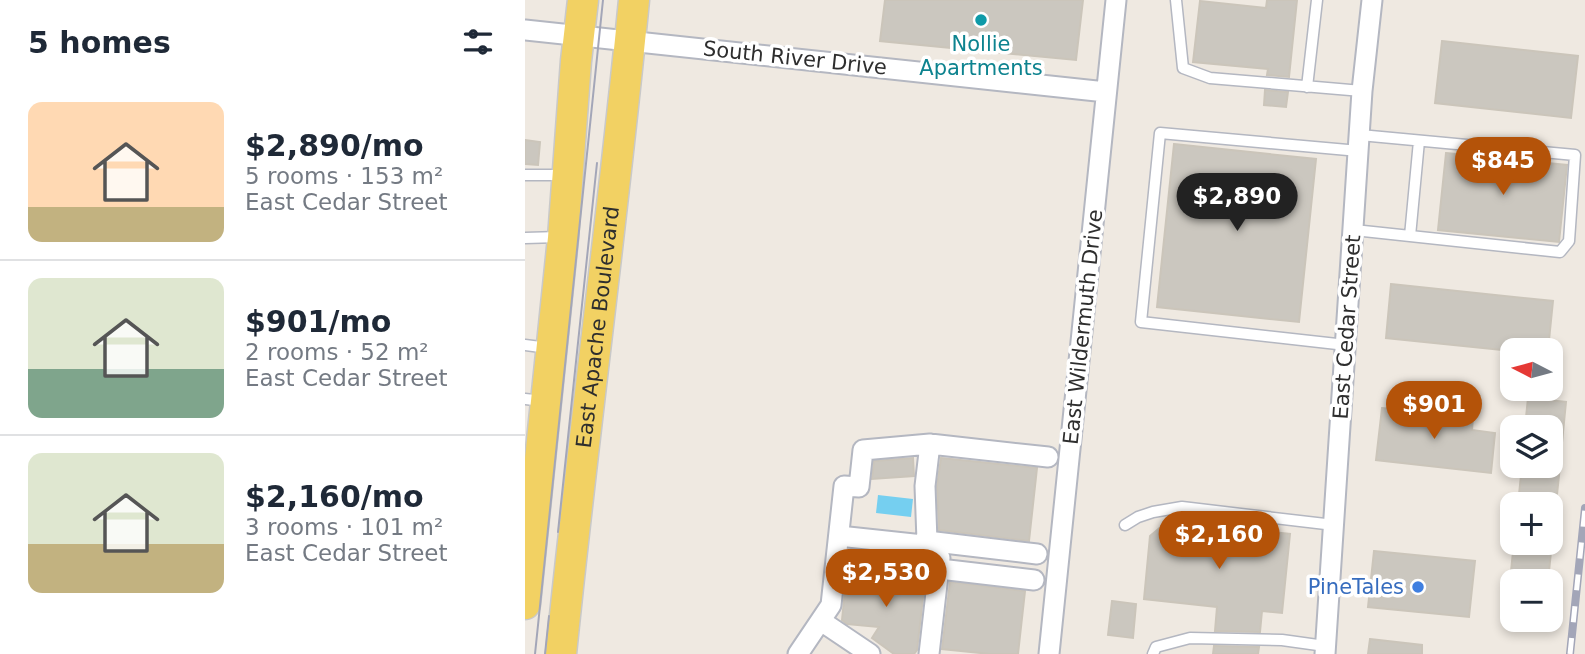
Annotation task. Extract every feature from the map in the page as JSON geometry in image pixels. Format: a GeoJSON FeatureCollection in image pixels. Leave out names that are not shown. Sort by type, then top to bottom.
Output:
{"type":"FeatureCollection","features":[{"type":"Feature","properties":{"kind":"main road","name":"East Apache Boulevard"},"geometry":{"type":"LineString","coordinates":[[525,604],[538,347],[563,238],[583,0]]}},
{"type":"Feature","properties":{"kind":"main road","name":"East Apache Boulevard"},"geometry":{"type":"LineString","coordinates":[[561,654],[634,0]]}},
{"type":"Feature","properties":{"kind":"street","name":"East Wildermuth Drive"},"geometry":{"type":"LineString","coordinates":[[1049,654],[1116,0]]}},
{"type":"Feature","properties":{"kind":"street","name":"East Cedar Street"},"geometry":{"type":"LineString","coordinates":[[1325,650],[1362,91],[1372,0]]}},
{"type":"Feature","properties":{"kind":"street","name":"South River Drive"},"geometry":{"type":"LineString","coordinates":[[525,30],[1106,92]]}},
{"type":"Feature","properties":{"kind":"street"},"geometry":{"type":"LineString","coordinates":[[929,654],[939,569],[925,486],[930,444]]}},
{"type":"Feature","properties":{"kind":"street"},"geometry":{"type":"LineString","coordinates":[[798,654],[831,605],[844,486],[859,487],[863,450],[930,444],[1048,457]]}},
{"type":"Feature","properties":{"kind":"street"},"geometry":{"type":"LineString","coordinates":[[839,536],[923,545],[934,542],[1037,554]]}},
{"type":"Feature","properties":{"kind":"street"},"geometry":{"type":"LineString","coordinates":[[837,557],[1034,580]]}},
{"type":"Feature","properties":{"kind":"street"},"geometry":{"type":"LineString","coordinates":[[821,621],[870,654]]}},
{"type":"Feature","properties":{"kind":"lane"},"geometry":{"type":"LineString","coordinates":[[1176,0],[1183,68],[1210,78],[1362,91]]}},
{"type":"Feature","properties":{"kind":"lane"},"geometry":{"type":"LineString","coordinates":[[1307,87],[1317,0]]}},
{"type":"Feature","properties":{"kind":"lane"},"geometry":{"type":"LineString","coordinates":[[1346,345],[1141,322],[1160,133],[1359,143],[1419,141],[1575,155],[1569,241],[1560,252],[1354,230]]}},
{"type":"Feature","properties":{"kind":"lane"},"geometry":{"type":"LineString","coordinates":[[1410,236],[1419,141]]}},
{"type":"Feature","properties":{"kind":"lane"},"geometry":{"type":"LineString","coordinates":[[525,175],[568,175]]}},
{"type":"Feature","properties":{"kind":"lane"},"geometry":{"type":"LineString","coordinates":[[525,237],[563,238]]}},
{"type":"Feature","properties":{"kind":"lane"},"geometry":{"type":"LineString","coordinates":[[1125,525],[1137,517],[1153,512],[1182,508],[1335,525]]}},
{"type":"Feature","properties":{"kind":"lane"},"geometry":{"type":"LineString","coordinates":[[1153,654],[1156,646],[1190,638],[1282,640],[1325,650]]}},
{"type":"Feature","properties":{"kind":"water"},"geometry":{"type":"Polygon","coordinates":[[[878,495],[913,499],[911,517],[876,513],[878,495]]]}},
{"type":"Feature","properties":{"kind":"building","name":"Nollie Apartments"},"geometry":{"type":"Polygon","coordinates":[[[885,0],[1083,0],[1076,60],[880,41],[885,0]]]}},
{"type":"Feature","properties":{"kind":"building"},"geometry":{"type":"Polygon","coordinates":[[[1267,0],[1297,0],[1289,77],[1267,75],[1268,69],[1193,62],[1200,1],[1266,8],[1267,0]]]}},
{"type":"Feature","properties":{"kind":"building"},"geometry":{"type":"Polygon","coordinates":[[[1442,41],[1578,56],[1571,118],[1435,103],[1442,41]]]}},
{"type":"Feature","properties":{"kind":"building"},"geometry":{"type":"Polygon","coordinates":[[[1265,90],[1288,92],[1286,107],[1264,105],[1265,90]]]}},
{"type":"Feature","properties":{"kind":"building"},"geometry":{"type":"Polygon","coordinates":[[[525,140],[540,142],[538,165],[525,164],[525,140]]]}},
{"type":"Feature","properties":{"kind":"building"},"geometry":{"type":"Polygon","coordinates":[[[1174,144],[1316,159],[1299,322],[1157,307],[1174,144]]]}},
{"type":"Feature","properties":{"kind":"building"},"geometry":{"type":"Polygon","coordinates":[[[1446,153],[1567,165],[1559,242],[1438,230],[1446,153]]]}},
{"type":"Feature","properties":{"kind":"building"},"geometry":{"type":"Polygon","coordinates":[[[1391,284],[1553,301],[1549,338],[1500,338],[1500,350],[1386,338],[1391,284]]]}},
{"type":"Feature","properties":{"kind":"building"},"geometry":{"type":"Polygon","coordinates":[[[1528,401],[1566,402],[1563,432],[1563,415],[1526,415],[1528,401]]]}},
{"type":"Feature","properties":{"kind":"building"},"geometry":{"type":"Polygon","coordinates":[[[1382,408],[1473,418],[1472,430],[1495,433],[1491,473],[1376,460],[1382,408]]]}},
{"type":"Feature","properties":{"kind":"building"},"geometry":{"type":"Polygon","coordinates":[[[913,458],[914,476],[872,479],[874,461],[913,458]]]}},
{"type":"Feature","properties":{"kind":"building"},"geometry":{"type":"Polygon","coordinates":[[[941,458],[1037,468],[1029,541],[939,530],[937,486],[941,458]]]}},
{"type":"Feature","properties":{"kind":"building"},"geometry":{"type":"Polygon","coordinates":[[[1521,478],[1559,478],[1557,492],[1519,492],[1521,478]]]}},
{"type":"Feature","properties":{"kind":"building"},"geometry":{"type":"Polygon","coordinates":[[[1169,520],[1290,534],[1282,613],[1262,611],[1260,632],[1215,631],[1217,607],[1144,599],[1150,536],[1169,520]]]}},
{"type":"Feature","properties":{"kind":"building"},"geometry":{"type":"Polygon","coordinates":[[[1374,551],[1475,561],[1469,617],[1368,607],[1374,551]]]}},
{"type":"Feature","properties":{"kind":"building"},"geometry":{"type":"Polygon","coordinates":[[[1513,555],[1551,555],[1549,569],[1511,569],[1513,555]]]}},
{"type":"Feature","properties":{"kind":"building"},"geometry":{"type":"Polygon","coordinates":[[[847,571],[925,580],[917,650],[914,654],[894,654],[872,638],[879,627],[847,624],[842,620],[847,571]]]}},
{"type":"Feature","properties":{"kind":"building"},"geometry":{"type":"Polygon","coordinates":[[[950,582],[1025,591],[1018,654],[942,649],[950,582]]]}},
{"type":"Feature","properties":{"kind":"building"},"geometry":{"type":"Polygon","coordinates":[[[1112,601],[1136,604],[1133,638],[1108,635],[1112,601]]]}},
{"type":"Feature","properties":{"kind":"building"},"geometry":{"type":"Polygon","coordinates":[[[1370,639],[1422,645],[1422,654],[1368,654],[1370,639]]]}},
{"type":"Feature","properties":{"kind":"building"},"geometry":{"type":"Polygon","coordinates":[[[1214,646],[1259,647],[1258,654],[1213,654],[1214,646]]]}},
{"type":"Feature","properties":{"kind":"tram line"},"geometry":{"type":"LineString","coordinates":[[535,654],[603,0]]}},
{"type":"Feature","properties":{"kind":"tram line"},"geometry":{"type":"LineString","coordinates":[[558,532],[597,163]]}},
{"type":"Feature","properties":{"kind":"tram line"},"geometry":{"type":"LineString","coordinates":[[545,654],[549,616]]}},
{"type":"Feature","properties":{"kind":"railway"},"geometry":{"type":"LineString","coordinates":[[1570,654],[1585,508]]}},
{"type":"Feature","properties":{"kind":"place","name":"Nollie Apartments"},"geometry":{"type":"Point","coordinates":[981,20]}},
{"type":"Feature","properties":{"kind":"place","name":"PineTales"},"geometry":{"type":"Point","coordinates":[1418,587]}}]}
